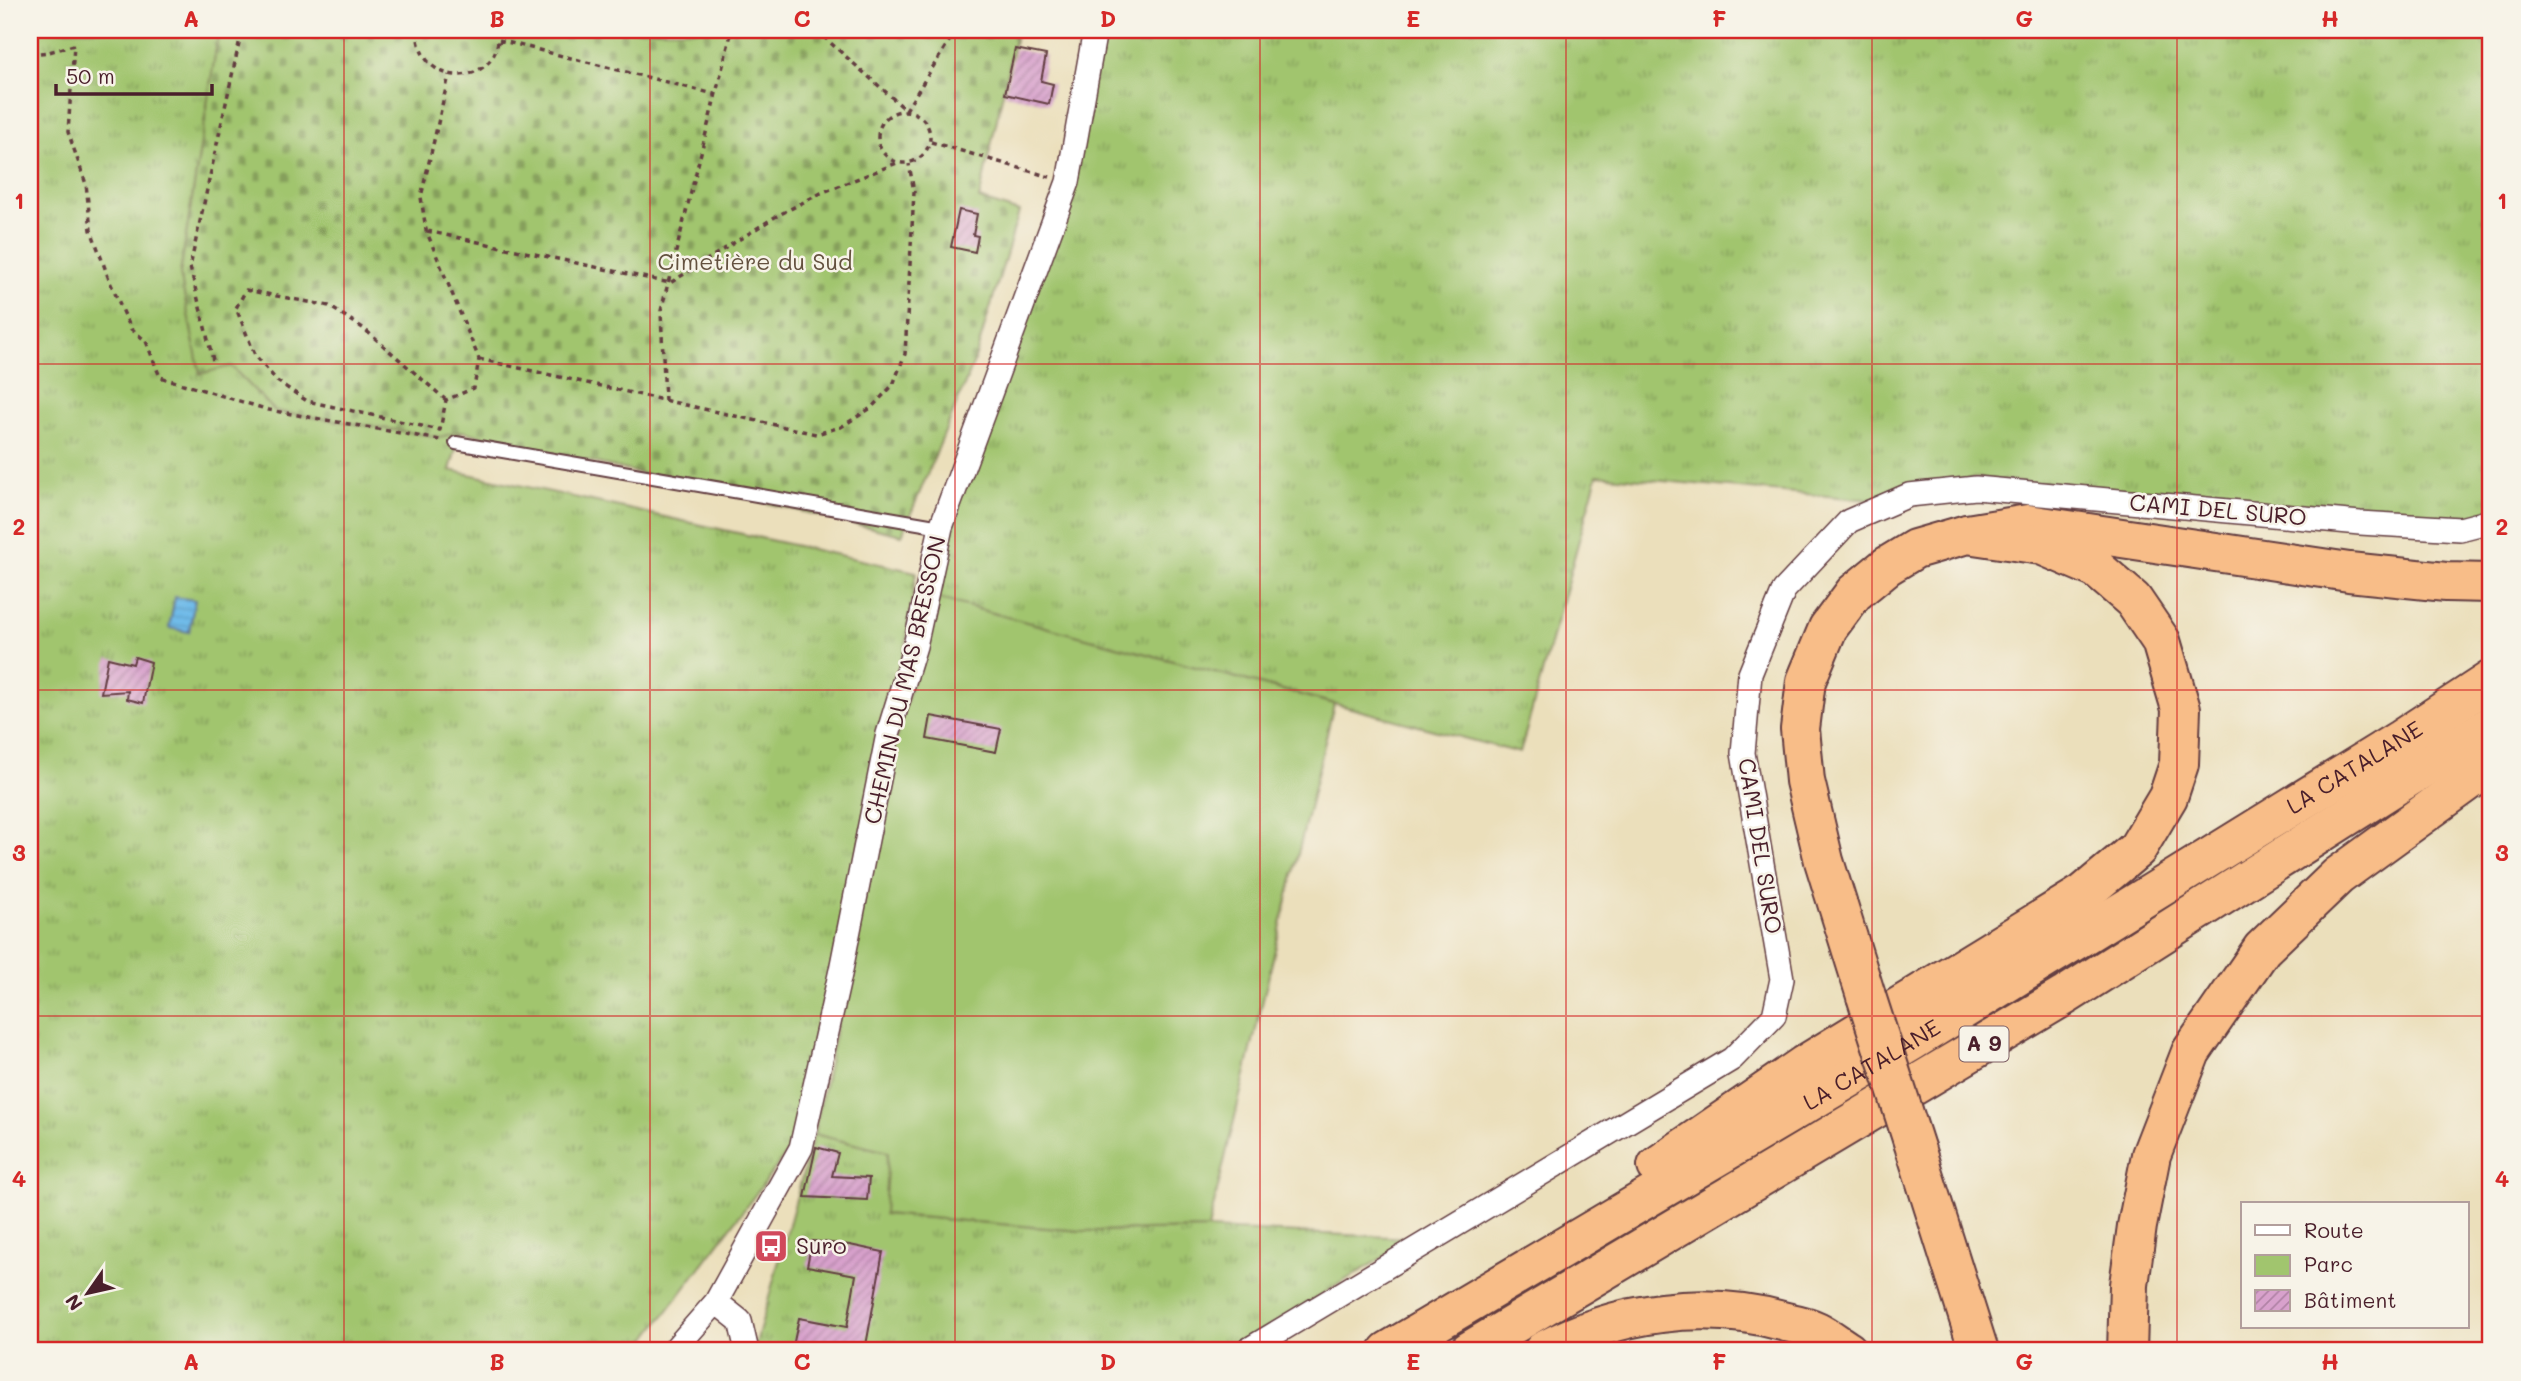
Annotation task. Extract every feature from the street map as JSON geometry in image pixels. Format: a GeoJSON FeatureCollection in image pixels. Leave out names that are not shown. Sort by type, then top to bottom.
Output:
{"type":"FeatureCollection","features":[{"type":"Feature","properties":{"kind":"highway"},"geometry":{"type":"LineString","coordinates":[[1979,1351],[1824,861],[1805,781],[1800,729],[1807,681],[1828,628],[1854,593],[1887,566],[1915,549],[1967,534],[2028,524],[2349,572],[2446,582],[2491,583]]}},
{"type":"Feature","properties":{"kind":"highway"},"geometry":{"type":"LineString","coordinates":[[1486,1294],[1537,1238],[1641,1176],[1804,1065],[2083,894],[2137,849],[2168,797],[2179,764],[2181,709],[2161,641],[2133,600],[2097,569],[2042,545],[1967,534]]}},
{"type":"Feature","properties":{"kind":"highway","name":"LA CATALANE"},"geometry":{"type":"LineString","coordinates":[[1388,1351],[1912,1042],[2491,680]]}},
{"type":"Feature","properties":{"kind":"highway","name":"LA CATALANE"},"geometry":{"type":"LineString","coordinates":[[1469,1351],[2066,995],[2491,725]]}},
{"type":"Feature","properties":{"kind":"highway"},"geometry":{"type":"LineString","coordinates":[[2127,1351],[2129,1285],[2151,1155],[2191,1052],[2271,940],[2338,876],[2491,765]]}},
{"type":"Feature","properties":{"kind":"highway"},"geometry":{"type":"LineString","coordinates":[[1543,1351],[1567,1339],[1627,1317],[1705,1309],[1760,1314],[1815,1330],[1848,1351]]}},
{"type":"Feature","properties":{"kind":"street","name":"CHEMIN DU MAS BRESSON"},"geometry":{"type":"LineString","coordinates":[[673,1351],[716,1302],[801,1148],[841,970],[887,734],[915,646],[941,527],[1068,182],[1095,30]]}},
{"type":"Feature","properties":{"kind":"street","name":"CAMI DEL SURO"},"geometry":{"type":"LineString","coordinates":[[1246,1351],[1732,1059],[1774,1016],[1782,979],[1744,753],[1750,674],[1783,590],[1849,521],[1909,495],[1976,488],[2460,529],[2491,522]]}},
{"type":"Feature","properties":{"kind":"street"},"geometry":{"type":"LineString","coordinates":[[716,1302],[740,1321],[747,1351]]}},
{"type":"Feature","properties":{"kind":"lane"},"geometry":{"type":"LineString","coordinates":[[456,443],[941,527]]}},
{"type":"Feature","properties":{"kind":"path"},"geometry":{"type":"LineString","coordinates":[[213,360],[190,268],[242,30]]}},
{"type":"Feature","properties":{"kind":"path"},"geometry":{"type":"LineString","coordinates":[[417,30],[418,46],[433,68],[450,75],[467,75],[480,70],[492,58],[499,40],[498,30]]}},
{"type":"Feature","properties":{"kind":"path"},"geometry":{"type":"LineString","coordinates":[[665,401],[661,311],[732,30]]}},
{"type":"Feature","properties":{"kind":"path"},"geometry":{"type":"LineString","coordinates":[[426,230],[670,283],[786,211],[821,193],[897,163],[909,164],[924,155],[931,142],[929,127],[918,114],[906,110],[816,30]]}},
{"type":"Feature","properties":{"kind":"path"},"geometry":{"type":"LineString","coordinates":[[897,163],[884,155],[878,144],[878,128],[886,117],[906,110],[956,30]]}},
{"type":"Feature","properties":{"kind":"path"},"geometry":{"type":"LineString","coordinates":[[499,40],[714,94]]}},
{"type":"Feature","properties":{"kind":"path"},"geometry":{"type":"LineString","coordinates":[[30,54],[75,45],[68,132],[86,184],[91,230],[120,306],[131,329],[146,341],[159,377],[269,410],[456,443]]}},
{"type":"Feature","properties":{"kind":"path"},"geometry":{"type":"LineString","coordinates":[[446,400],[474,387],[479,359],[426,230],[421,197],[450,75]]}},
{"type":"Feature","properties":{"kind":"path"},"geometry":{"type":"LineString","coordinates":[[931,142],[1068,182]]}},
{"type":"Feature","properties":{"kind":"path"},"geometry":{"type":"LineString","coordinates":[[479,359],[816,434],[841,427],[872,408],[893,385],[905,354],[914,192],[909,164]]}},
{"type":"Feature","properties":{"kind":"path"},"geometry":{"type":"LineString","coordinates":[[246,290],[329,306],[363,328],[446,400],[440,430],[307,401],[277,381],[256,355],[236,308],[246,290]]}},
{"type":"Feature","properties":{"kind":"green space"},"geometry":{"type":"Polygon","coordinates":[[[30,30],[219,30],[180,274],[231,366],[275,411],[440,437],[461,431],[450,470],[916,572],[906,643],[792,1146],[637,1351],[30,1351],[30,30]]]}},
{"type":"Feature","properties":{"kind":"green space","name":"Cimetière du Sud"},"geometry":{"type":"Polygon","coordinates":[[[219,30],[1017,30],[979,199],[1019,212],[974,362],[902,535],[461,431],[440,437],[275,411],[231,366],[200,374],[180,274],[219,30]]]}},
{"type":"Feature","properties":{"kind":"green space"},"geometry":{"type":"Polygon","coordinates":[[[1104,30],[2491,30],[2491,512],[2459,519],[2361,513],[1975,478],[1870,500],[1597,475],[1520,753],[936,598],[950,529],[1104,30]]]}},
{"type":"Feature","properties":{"kind":"green space"},"geometry":{"type":"Polygon","coordinates":[[[936,598],[1334,704],[1208,1229],[1082,1231],[884,1214],[888,1152],[814,1134],[897,736],[936,598]]]}},
{"type":"Feature","properties":{"kind":"green space"},"geometry":{"type":"Polygon","coordinates":[[[814,1134],[888,1152],[885,1214],[1082,1231],[1208,1229],[1415,1238],[1228,1351],[754,1351],[814,1134]]]}},
{"type":"Feature","properties":{"kind":"water"},"geometry":{"type":"Polygon","coordinates":[[[175,597],[195,600],[189,632],[169,628],[175,597]]]}},
{"type":"Feature","properties":{"kind":"building"},"geometry":{"type":"Polygon","coordinates":[[[1015,49],[1046,55],[1041,81],[1053,84],[1049,104],[1005,94],[1015,49]]]}},
{"type":"Feature","properties":{"kind":"building"},"geometry":{"type":"Polygon","coordinates":[[[959,210],[977,214],[973,235],[978,236],[975,252],[951,247],[959,210]]]}},
{"type":"Feature","properties":{"kind":"building"},"geometry":{"type":"Polygon","coordinates":[[[135,657],[151,662],[143,703],[127,699],[128,691],[101,693],[108,658],[133,664],[135,657]]]}},
{"type":"Feature","properties":{"kind":"building"},"geometry":{"type":"Polygon","coordinates":[[[931,716],[1001,729],[996,752],[927,739],[931,716]]]}},
{"type":"Feature","properties":{"kind":"building"},"geometry":{"type":"Polygon","coordinates":[[[816,1147],[838,1153],[832,1176],[869,1178],[867,1200],[805,1197],[816,1147]]]}},
{"type":"Feature","properties":{"kind":"building"},"geometry":{"type":"Polygon","coordinates":[[[812,1241],[883,1252],[865,1351],[792,1351],[799,1318],[847,1327],[856,1275],[807,1266],[812,1241]]]}},
{"type":"Feature","properties":{"kind":"place","name":"Suro"},"geometry":{"type":"Point","coordinates":[771,1246]}}]}
